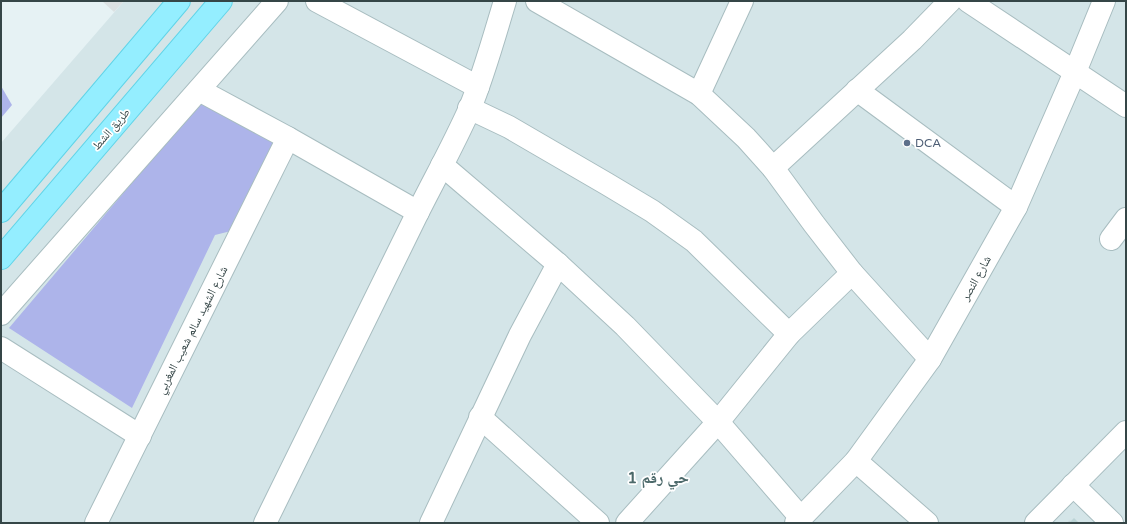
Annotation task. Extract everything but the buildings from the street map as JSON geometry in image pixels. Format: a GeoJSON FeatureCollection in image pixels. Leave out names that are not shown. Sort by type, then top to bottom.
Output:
{"type":"FeatureCollection","features":[{"type":"Feature","properties":{"kind":"main road"},"geometry":{"type":"LineString","coordinates":[[1,211],[179,1]]}},
{"type":"Feature","properties":{"kind":"main road","name":"طريق الشط"},"geometry":{"type":"LineString","coordinates":[[1,258],[221,1]]}},
{"type":"Feature","properties":{"kind":"street"},"geometry":{"type":"LineString","coordinates":[[1,314],[277,1]]}},
{"type":"Feature","properties":{"kind":"street"},"geometry":{"type":"LineString","coordinates":[[317,1],[478,87]]}},
{"type":"Feature","properties":{"kind":"street"},"geometry":{"type":"LineString","coordinates":[[265,523],[470,108],[505,1]]}},
{"type":"Feature","properties":{"kind":"street"},"geometry":{"type":"LineString","coordinates":[[537,1],[699,94],[746,138],[773,168],[852,273],[930,359]]}},
{"type":"Feature","properties":{"kind":"street"},"geometry":{"type":"LineString","coordinates":[[699,94],[742,1]]}},
{"type":"Feature","properties":{"kind":"street"},"geometry":{"type":"LineString","coordinates":[[773,168],[912,40],[950,1]]}},
{"type":"Feature","properties":{"kind":"street"},"geometry":{"type":"LineString","coordinates":[[968,1],[1126,106]]}},
{"type":"Feature","properties":{"kind":"street","name":"شارع النصر"},"geometry":{"type":"LineString","coordinates":[[798,520],[856,461],[930,359],[1016,207],[1075,72],[1104,1]]}},
{"type":"Feature","properties":{"kind":"street"},"geometry":{"type":"LineString","coordinates":[[199,90],[288,138],[418,212]]}},
{"type":"Feature","properties":{"kind":"street"},"geometry":{"type":"LineString","coordinates":[[857,90],[1016,207]]}},
{"type":"Feature","properties":{"kind":"street"},"geometry":{"type":"LineString","coordinates":[[470,108],[509,127],[652,211],[688,236],[789,334]]}},
{"type":"Feature","properties":{"kind":"street","name":"شارع الشهيد سالم شعيب المغربي"},"geometry":{"type":"LineString","coordinates":[[96,523],[288,138]]}},
{"type":"Feature","properties":{"kind":"street"},"geometry":{"type":"LineString","coordinates":[[442,165],[558,264],[625,326],[718,422],[798,520]]}},
{"type":"Feature","properties":{"kind":"street"},"geometry":{"type":"LineString","coordinates":[[1111,239],[1126,219]]}},
{"type":"Feature","properties":{"kind":"street"},"geometry":{"type":"LineString","coordinates":[[430,523],[520,335],[558,264]]}},
{"type":"Feature","properties":{"kind":"street"},"geometry":{"type":"LineString","coordinates":[[627,523],[718,422],[789,334],[852,273]]}},
{"type":"Feature","properties":{"kind":"street"},"geometry":{"type":"LineString","coordinates":[[1,348],[140,436]]}},
{"type":"Feature","properties":{"kind":"street"},"geometry":{"type":"LineString","coordinates":[[480,417],[598,523]]}},
{"type":"Feature","properties":{"kind":"street"},"geometry":{"type":"LineString","coordinates":[[1036,523],[1126,432]]}},
{"type":"Feature","properties":{"kind":"street"},"geometry":{"type":"LineString","coordinates":[[856,461],[927,523]]}},
{"type":"Feature","properties":{"kind":"street"},"geometry":{"type":"LineString","coordinates":[[1073,486],[1112,523]]}},
{"type":"Feature","properties":{"kind":"shaded area"},"geometry":{"type":"Polygon","coordinates":[[[102,1],[124,1],[114,12],[102,1]]]}},
{"type":"Feature","properties":{"kind":"shaded area"},"geometry":{"type":"Polygon","coordinates":[[[124,1],[1126,1],[1126,523],[1,523],[1,143],[124,1]]]}},
{"type":"Feature","properties":{"kind":"shaded area"},"geometry":{"type":"Polygon","coordinates":[[[1,86],[12,105],[1,118],[1,86]]]}},
{"type":"Feature","properties":{"kind":"shaded area"},"geometry":{"type":"Polygon","coordinates":[[[211,102],[278,139],[231,231],[215,235],[132,408],[9,328],[198,105],[211,102]]]}},
{"type":"Feature","properties":{"kind":"place","name":"DCA"},"geometry":{"type":"Point","coordinates":[907,143]}},
{"type":"Feature","properties":{"kind":"district","name":"حي رقم 1"},"geometry":{"type":"Point","coordinates":[658,477]}}]}
